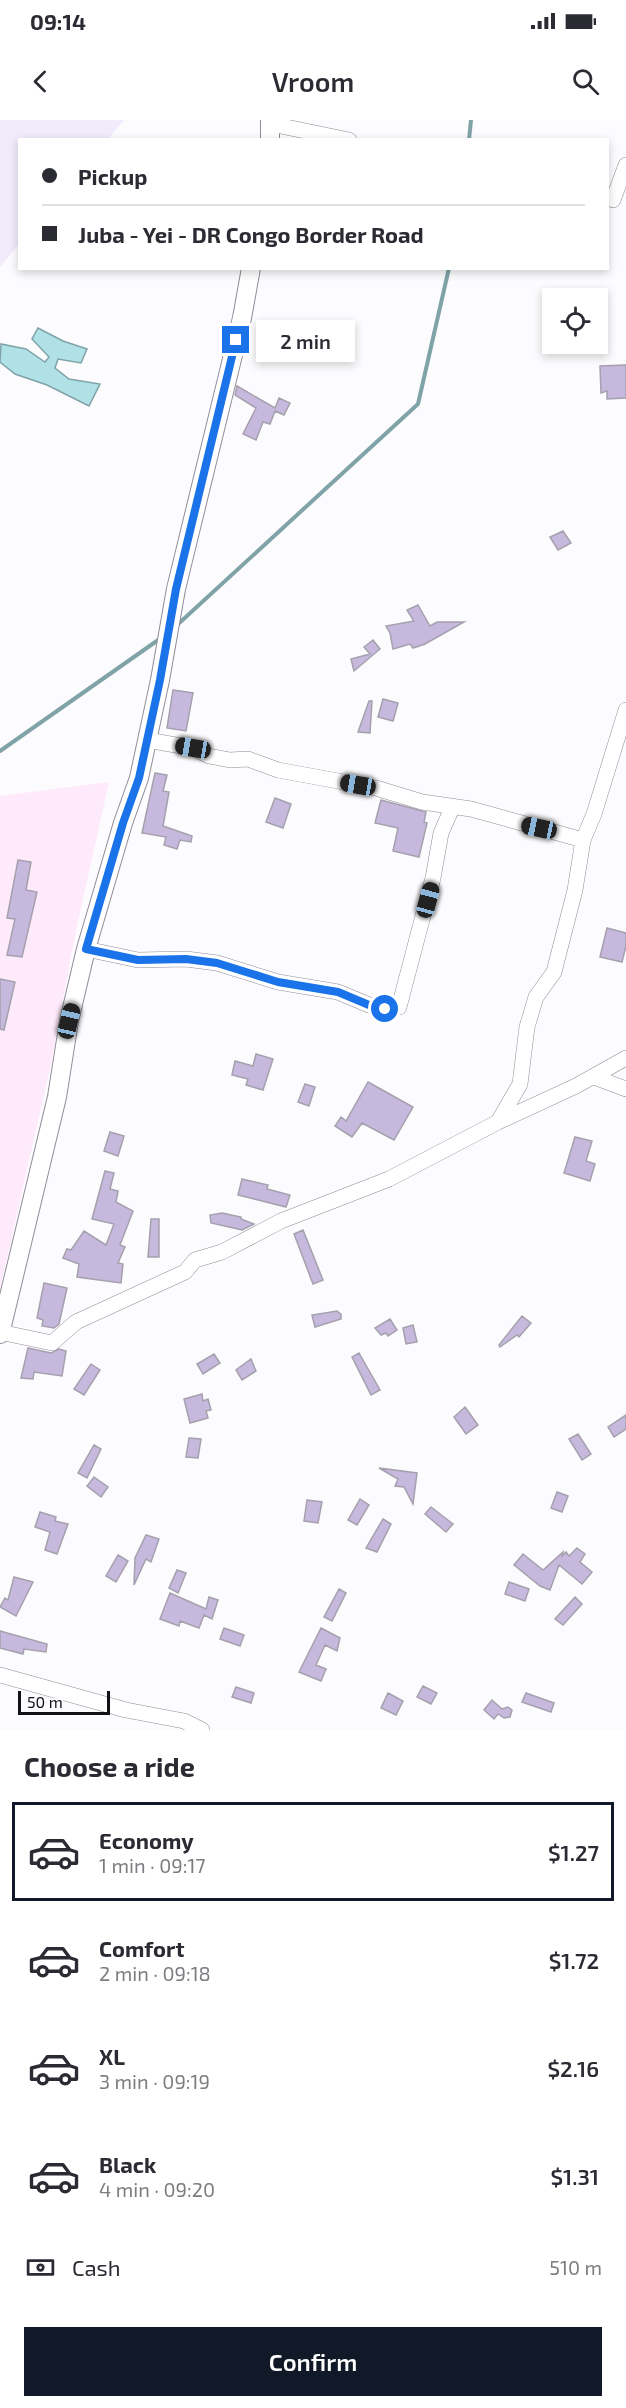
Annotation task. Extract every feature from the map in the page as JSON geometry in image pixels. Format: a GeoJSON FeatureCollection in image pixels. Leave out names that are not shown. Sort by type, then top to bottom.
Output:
{"type":"FeatureCollection","features":[{"type":"Feature","properties":{"kind":"main road"},"geometry":{"type":"LineString","coordinates":[[0,1333],[57,1096],[69,1021],[86,949],[123,823],[139,778],[176,589],[242,318],[251,270]]}},
{"type":"Feature","properties":{"kind":"street"},"geometry":{"type":"LineString","coordinates":[[270,128],[336,138]]}},
{"type":"Feature","properties":{"kind":"street"},"geometry":{"type":"LineString","coordinates":[[616,200],[626,165]]}},
{"type":"Feature","properties":{"kind":"street"},"geometry":{"type":"LineString","coordinates":[[498,1122],[520,1084],[527,1027],[536,997],[554,972],[575,890],[583,840],[594,814],[626,710]]}},
{"type":"Feature","properties":{"kind":"street"},"geometry":{"type":"LineString","coordinates":[[147,740],[193,748],[208,756],[230,760],[248,759],[278,770],[376,788],[422,802],[453,806],[583,840]]}},
{"type":"Feature","properties":{"kind":"street"},"geometry":{"type":"LineString","coordinates":[[86,949],[138,960],[186,959],[217,963],[278,982],[338,992],[385,1009],[399,1006],[434,878],[441,832],[453,806]]}},
{"type":"Feature","properties":{"kind":"street"},"geometry":{"type":"LineString","coordinates":[[0,1333],[52,1343],[76,1322],[185,1272],[195,1260],[222,1252],[281,1221],[389,1179],[498,1122],[594,1077],[626,1058]]}},
{"type":"Feature","properties":{"kind":"street"},"geometry":{"type":"LineString","coordinates":[[594,1077],[626,1089]]}},
{"type":"Feature","properties":{"kind":"street"},"geometry":{"type":"LineString","coordinates":[[0,1675],[126,1710],[184,1721],[202,1730]]}},
{"type":"Feature","properties":{"kind":"shaded area"},"geometry":{"type":"Polygon","coordinates":[[[0,120],[124,120],[109,138],[18,138],[18,245],[0,267],[0,120]]]}},
{"type":"Feature","properties":{"kind":"shaded area"},"geometry":{"type":"Polygon","coordinates":[[[109,782],[75,935],[50,1068],[0,1289],[0,796],[109,782]]]}},
{"type":"Feature","properties":{"kind":"water"},"geometry":{"type":"Polygon","coordinates":[[[38,328],[63,341],[87,349],[81,363],[58,359],[55,368],[69,379],[100,384],[89,406],[47,385],[15,374],[0,362],[1,344],[26,349],[45,362],[49,357],[32,339],[38,328]]]}},
{"type":"Feature","properties":{"kind":"building"},"geometry":{"type":"Polygon","coordinates":[[[626,365],[626,398],[607,399],[607,391],[601,393],[600,366],[626,365]]]}},
{"type":"Feature","properties":{"kind":"building"},"geometry":{"type":"Polygon","coordinates":[[[237,386],[275,408],[279,398],[290,403],[284,415],[275,411],[270,424],[263,422],[256,440],[243,434],[256,408],[235,395],[237,386]]]}},
{"type":"Feature","properties":{"kind":"building"},"geometry":{"type":"Polygon","coordinates":[[[563,531],[571,543],[558,550],[550,537],[563,531]]]}},
{"type":"Feature","properties":{"kind":"building"},"geometry":{"type":"Polygon","coordinates":[[[418,605],[430,626],[437,622],[464,622],[425,644],[413,648],[410,644],[393,649],[386,626],[414,621],[407,610],[418,605]]]}},
{"type":"Feature","properties":{"kind":"building"},"geometry":{"type":"Polygon","coordinates":[[[373,640],[380,649],[354,671],[351,659],[370,654],[364,647],[373,640]]]}},
{"type":"Feature","properties":{"kind":"building"},"geometry":{"type":"Polygon","coordinates":[[[173,690],[193,693],[186,731],[167,728],[173,690]]]}},
{"type":"Feature","properties":{"kind":"building"},"geometry":{"type":"Polygon","coordinates":[[[383,699],[398,703],[393,721],[378,717],[383,699]]]}},
{"type":"Feature","properties":{"kind":"building"},"geometry":{"type":"Polygon","coordinates":[[[369,701],[372,701],[370,733],[358,732],[369,701]]]}},
{"type":"Feature","properties":{"kind":"building"},"geometry":{"type":"Polygon","coordinates":[[[155,773],[167,775],[163,791],[169,792],[163,826],[192,836],[191,842],[180,840],[177,849],[164,845],[166,837],[142,833],[155,773]]]}},
{"type":"Feature","properties":{"kind":"building"},"geometry":{"type":"Polygon","coordinates":[[[275,798],[291,804],[283,828],[266,822],[275,798]]]}},
{"type":"Feature","properties":{"kind":"building"},"geometry":{"type":"Polygon","coordinates":[[[381,800],[426,812],[424,822],[427,823],[419,857],[393,851],[398,828],[375,823],[381,800]]]}},
{"type":"Feature","properties":{"kind":"building"},"geometry":{"type":"Polygon","coordinates":[[[18,860],[31,862],[26,890],[37,892],[22,957],[7,955],[15,919],[7,918],[18,860]]]}},
{"type":"Feature","properties":{"kind":"building"},"geometry":{"type":"Polygon","coordinates":[[[607,928],[626,933],[622,962],[600,957],[607,928]]]}},
{"type":"Feature","properties":{"kind":"building"},"geometry":{"type":"Polygon","coordinates":[[[0,979],[15,982],[4,1030],[0,1029],[0,979]]]}},
{"type":"Feature","properties":{"kind":"building"},"geometry":{"type":"Polygon","coordinates":[[[256,1054],[273,1059],[263,1090],[246,1085],[248,1079],[232,1075],[235,1061],[253,1066],[256,1054]]]}},
{"type":"Feature","properties":{"kind":"building"},"geometry":{"type":"Polygon","coordinates":[[[368,1082],[413,1107],[394,1140],[362,1123],[352,1137],[335,1126],[341,1117],[346,1121],[368,1082]]]}},
{"type":"Feature","properties":{"kind":"building"},"geometry":{"type":"Polygon","coordinates":[[[305,1084],[315,1087],[309,1106],[298,1102],[305,1084]]]}},
{"type":"Feature","properties":{"kind":"building"},"geometry":{"type":"Polygon","coordinates":[[[110,1132],[124,1136],[118,1156],[104,1151],[110,1132]]]}},
{"type":"Feature","properties":{"kind":"building"},"geometry":{"type":"Polygon","coordinates":[[[575,1137],[592,1141],[586,1161],[595,1164],[590,1181],[564,1173],[575,1137]]]}},
{"type":"Feature","properties":{"kind":"building"},"geometry":{"type":"Polygon","coordinates":[[[105,1171],[114,1173],[110,1189],[118,1191],[116,1202],[133,1211],[120,1245],[125,1247],[118,1263],[123,1264],[121,1283],[77,1277],[79,1264],[63,1258],[67,1249],[71,1250],[84,1231],[106,1245],[114,1224],[92,1219],[105,1171]]]}},
{"type":"Feature","properties":{"kind":"building"},"geometry":{"type":"Polygon","coordinates":[[[242,1179],[268,1185],[267,1189],[290,1195],[286,1207],[238,1195],[242,1179]]]}},
{"type":"Feature","properties":{"kind":"building"},"geometry":{"type":"Polygon","coordinates":[[[222,1213],[241,1217],[254,1224],[242,1230],[211,1223],[210,1215],[222,1213]]]}},
{"type":"Feature","properties":{"kind":"building"},"geometry":{"type":"Polygon","coordinates":[[[151,1219],[159,1219],[159,1257],[148,1257],[151,1219]]]}},
{"type":"Feature","properties":{"kind":"building"},"geometry":{"type":"Polygon","coordinates":[[[303,1230],[323,1280],[313,1284],[294,1234],[303,1230]]]}},
{"type":"Feature","properties":{"kind":"building"},"geometry":{"type":"Polygon","coordinates":[[[44,1283],[67,1288],[59,1324],[54,1328],[42,1326],[43,1320],[37,1318],[44,1283]]]}},
{"type":"Feature","properties":{"kind":"building"},"geometry":{"type":"Polygon","coordinates":[[[337,1311],[341,1314],[341,1319],[315,1327],[312,1315],[337,1311]]]}},
{"type":"Feature","properties":{"kind":"building"},"geometry":{"type":"Polygon","coordinates":[[[522,1316],[531,1323],[519,1337],[517,1335],[500,1347],[499,1345],[522,1316]]]}},
{"type":"Feature","properties":{"kind":"building"},"geometry":{"type":"Polygon","coordinates":[[[390,1319],[397,1330],[388,1336],[386,1333],[381,1335],[375,1328],[390,1319]]]}},
{"type":"Feature","properties":{"kind":"building"},"geometry":{"type":"Polygon","coordinates":[[[413,1325],[417,1342],[406,1344],[403,1328],[413,1325]]]}},
{"type":"Feature","properties":{"kind":"building"},"geometry":{"type":"Polygon","coordinates":[[[28,1348],[51,1353],[59,1349],[66,1351],[62,1376],[34,1372],[33,1379],[21,1378],[28,1348]]]}},
{"type":"Feature","properties":{"kind":"building"},"geometry":{"type":"Polygon","coordinates":[[[359,1353],[380,1390],[371,1395],[352,1357],[359,1353]]]}},
{"type":"Feature","properties":{"kind":"building"},"geometry":{"type":"Polygon","coordinates":[[[214,1354],[220,1363],[203,1374],[197,1364],[214,1354]]]}},
{"type":"Feature","properties":{"kind":"building"},"geometry":{"type":"Polygon","coordinates":[[[251,1359],[256,1371],[242,1380],[236,1370],[251,1359]]]}},
{"type":"Feature","properties":{"kind":"building"},"geometry":{"type":"Polygon","coordinates":[[[91,1364],[100,1370],[84,1395],[74,1389],[91,1364]]]}},
{"type":"Feature","properties":{"kind":"building"},"geometry":{"type":"Polygon","coordinates":[[[202,1394],[203,1401],[208,1399],[211,1410],[206,1411],[208,1418],[190,1423],[184,1399],[202,1394]]]}},
{"type":"Feature","properties":{"kind":"building"},"geometry":{"type":"Polygon","coordinates":[[[465,1407],[478,1425],[466,1434],[454,1417],[465,1407]]]}},
{"type":"Feature","properties":{"kind":"building"},"geometry":{"type":"Polygon","coordinates":[[[626,1415],[626,1429],[614,1437],[608,1427],[626,1415]]]}},
{"type":"Feature","properties":{"kind":"building"},"geometry":{"type":"Polygon","coordinates":[[[578,1434],[591,1454],[582,1460],[569,1439],[578,1434]]]}},
{"type":"Feature","properties":{"kind":"building"},"geometry":{"type":"Polygon","coordinates":[[[189,1438],[201,1439],[198,1458],[186,1457],[189,1438]]]}},
{"type":"Feature","properties":{"kind":"building"},"geometry":{"type":"Polygon","coordinates":[[[94,1445],[101,1449],[87,1478],[78,1473],[94,1445]]]}},
{"type":"Feature","properties":{"kind":"building"},"geometry":{"type":"Polygon","coordinates":[[[379,1468],[417,1473],[413,1504],[404,1487],[395,1486],[398,1479],[379,1468]]]}},
{"type":"Feature","properties":{"kind":"building"},"geometry":{"type":"Polygon","coordinates":[[[94,1477],[108,1487],[101,1497],[87,1486],[94,1477]]]}},
{"type":"Feature","properties":{"kind":"building"},"geometry":{"type":"Polygon","coordinates":[[[557,1492],[568,1496],[562,1512],[551,1508],[557,1492]]]}},
{"type":"Feature","properties":{"kind":"building"},"geometry":{"type":"Polygon","coordinates":[[[360,1499],[369,1505],[357,1525],[348,1520],[360,1499]]]}},
{"type":"Feature","properties":{"kind":"building"},"geometry":{"type":"Polygon","coordinates":[[[307,1500],[322,1502],[318,1523],[304,1521],[307,1500]]]}},
{"type":"Feature","properties":{"kind":"building"},"geometry":{"type":"Polygon","coordinates":[[[431,1507],[453,1524],[446,1532],[425,1514],[431,1507]]]}},
{"type":"Feature","properties":{"kind":"building"},"geometry":{"type":"Polygon","coordinates":[[[40,1512],[56,1517],[55,1521],[68,1524],[57,1554],[45,1550],[50,1532],[35,1527],[40,1512]]]}},
{"type":"Feature","properties":{"kind":"building"},"geometry":{"type":"Polygon","coordinates":[[[383,1519],[391,1524],[377,1552],[366,1548],[383,1519]]]}},
{"type":"Feature","properties":{"kind":"building"},"geometry":{"type":"Polygon","coordinates":[[[146,1535],[159,1539],[151,1562],[146,1559],[134,1585],[135,1558],[146,1535]]]}},
{"type":"Feature","properties":{"kind":"building"},"geometry":{"type":"Polygon","coordinates":[[[577,1548],[585,1554],[580,1562],[592,1572],[582,1584],[559,1565],[550,1590],[540,1586],[514,1565],[523,1554],[543,1570],[563,1552],[562,1556],[566,1552],[569,1556],[577,1548]]]}},
{"type":"Feature","properties":{"kind":"building"},"geometry":{"type":"Polygon","coordinates":[[[118,1555],[128,1561],[116,1582],[106,1576],[118,1555]]]}},
{"type":"Feature","properties":{"kind":"building"},"geometry":{"type":"Polygon","coordinates":[[[177,1570],[186,1573],[178,1593],[169,1588],[177,1570]]]}},
{"type":"Feature","properties":{"kind":"building"},"geometry":{"type":"Polygon","coordinates":[[[14,1577],[33,1582],[16,1616],[0,1607],[5,1598],[8,1600],[14,1577]]]}},
{"type":"Feature","properties":{"kind":"building"},"geometry":{"type":"Polygon","coordinates":[[[509,1582],[529,1589],[525,1601],[505,1594],[509,1582]]]}},
{"type":"Feature","properties":{"kind":"building"},"geometry":{"type":"Polygon","coordinates":[[[339,1589],[346,1593],[332,1621],[324,1617],[339,1589]]]}},
{"type":"Feature","properties":{"kind":"building"},"geometry":{"type":"Polygon","coordinates":[[[170,1593],[206,1609],[209,1597],[218,1600],[212,1619],[204,1615],[199,1628],[180,1621],[179,1626],[160,1619],[170,1593]]]}},
{"type":"Feature","properties":{"kind":"building"},"geometry":{"type":"Polygon","coordinates":[[[575,1597],[582,1604],[563,1625],[555,1619],[575,1597]]]}},
{"type":"Feature","properties":{"kind":"building"},"geometry":{"type":"Polygon","coordinates":[[[224,1628],[244,1635],[240,1646],[220,1639],[224,1628]]]}},
{"type":"Feature","properties":{"kind":"building"},"geometry":{"type":"Polygon","coordinates":[[[321,1628],[340,1638],[337,1651],[325,1645],[316,1665],[326,1669],[321,1681],[299,1672],[321,1628]]]}},
{"type":"Feature","properties":{"kind":"building"},"geometry":{"type":"Polygon","coordinates":[[[0,1631],[47,1644],[46,1652],[24,1649],[23,1654],[0,1648],[0,1631]]]}},
{"type":"Feature","properties":{"kind":"building"},"geometry":{"type":"Polygon","coordinates":[[[423,1686],[437,1693],[431,1704],[417,1697],[423,1686]]]}},
{"type":"Feature","properties":{"kind":"building"},"geometry":{"type":"Polygon","coordinates":[[[236,1687],[254,1693],[251,1703],[232,1697],[236,1687]]]}},
{"type":"Feature","properties":{"kind":"building"},"geometry":{"type":"Polygon","coordinates":[[[388,1693],[403,1701],[396,1715],[381,1708],[388,1693]]]}},
{"type":"Feature","properties":{"kind":"building"},"geometry":{"type":"Polygon","coordinates":[[[526,1693],[554,1703],[551,1712],[522,1702],[526,1693]]]}},
{"type":"Feature","properties":{"kind":"building"},"geometry":{"type":"Polygon","coordinates":[[[492,1700],[502,1709],[508,1707],[512,1710],[510,1717],[504,1718],[498,1714],[494,1719],[484,1710],[492,1700]]]}},
{"type":"Feature","properties":{"kind":"waterway"},"geometry":{"type":"LineString","coordinates":[[469,138],[471,120]]}},
{"type":"Feature","properties":{"kind":"waterway"},"geometry":{"type":"LineString","coordinates":[[176,626],[418,404],[449,270]]}},
{"type":"Feature","properties":{"kind":"waterway"},"geometry":{"type":"LineString","coordinates":[[0,751],[161,638]]}},
{"type":"Feature","properties":{"kind":"route"},"geometry":{"type":"LineString","coordinates":[[236,340],[176,589],[139,778],[123,823],[86,949],[138,960],[186,959],[217,963],[278,982],[338,992],[385,1009]]}}]}
